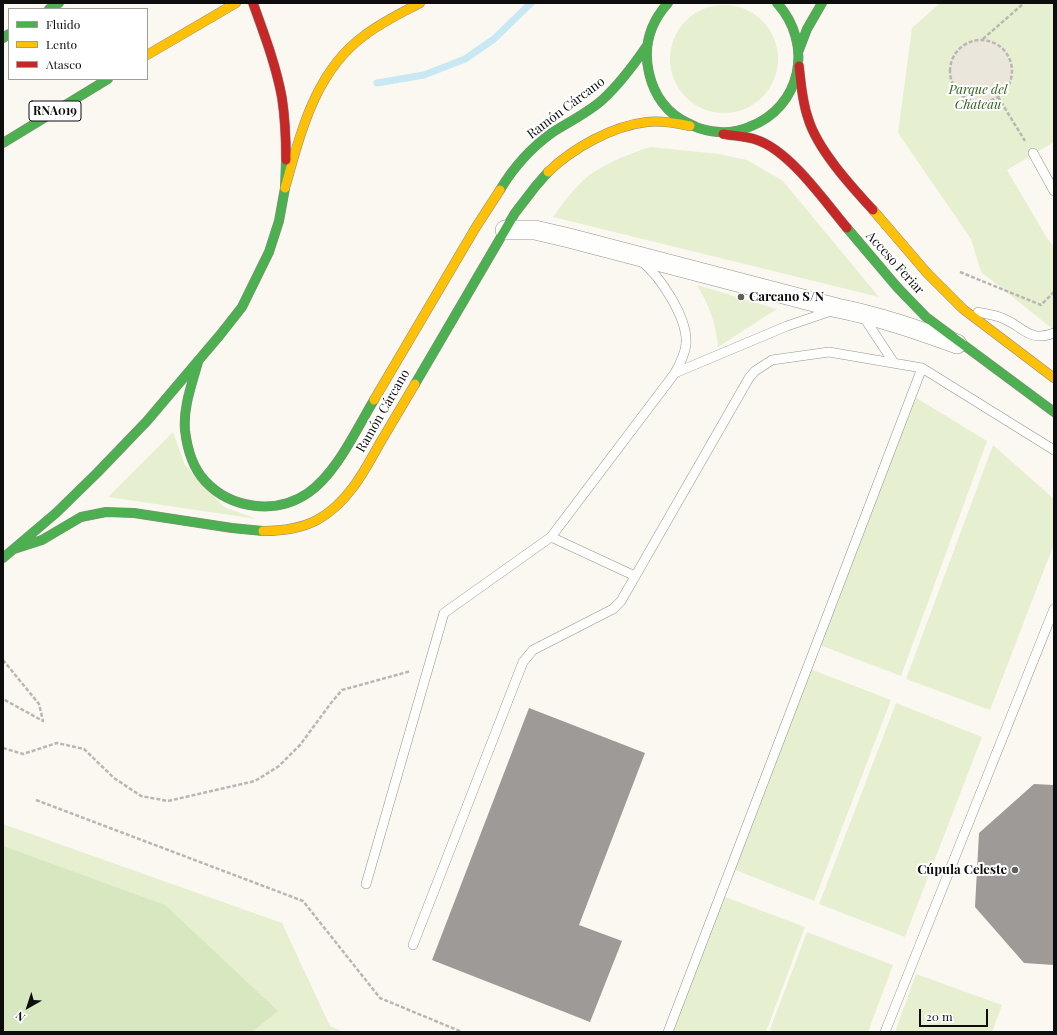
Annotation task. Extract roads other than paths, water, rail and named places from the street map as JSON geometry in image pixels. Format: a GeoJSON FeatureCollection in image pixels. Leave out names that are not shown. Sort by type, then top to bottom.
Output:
{"type":"FeatureCollection","features":[{"type":"Feature","properties":{"kind":"main road"},"geometry":{"type":"LineString","coordinates":[[148,54],[236,3]]}},
{"type":"Feature","properties":{"kind":"main road"},"geometry":{"type":"LineString","coordinates":[[253,3],[271,53],[282,98],[286,142],[285,188]]}},
{"type":"Feature","properties":{"kind":"main road"},"geometry":{"type":"LineString","coordinates":[[3,558],[56,513],[97,474],[147,421],[198,362],[242,307],[258,278],[269,252],[279,221],[285,188],[309,108],[325,78],[334,64],[358,40],[384,23],[420,3]]}},
{"type":"Feature","properties":{"kind":"main road"},"geometry":{"type":"LineString","coordinates":[[668,3],[656,19],[650,33],[646,47],[647,67],[651,85],[660,101],[674,115],[690,126]]}},
{"type":"Feature","properties":{"kind":"main road"},"geometry":{"type":"LineString","coordinates":[[723,134],[742,131],[759,124],[774,114],[786,100],[795,84],[799,66],[799,50],[796,33],[789,17],[777,3]]}},
{"type":"Feature","properties":{"kind":"main road"},"geometry":{"type":"LineString","coordinates":[[799,50],[807,29],[822,3]]}},
{"type":"Feature","properties":{"kind":"main road","name":"Ramón Cárcano"},"geometry":{"type":"LineString","coordinates":[[198,362],[188,400],[185,423],[186,438],[197,469],[206,482],[217,491],[231,499],[246,505],[263,508],[290,502],[313,490],[331,472],[476,227],[508,179],[527,155],[539,143],[568,122],[584,114],[612,91],[623,79],[646,47]]}},
{"type":"Feature","properties":{"kind":"main road","name":"Acceso Feriar"},"geometry":{"type":"LineString","coordinates":[[799,66],[802,95],[808,119],[818,140],[829,158],[881,222],[963,310],[1054,378]]}},
{"type":"Feature","properties":{"kind":"main road","name":"RNA019"},"geometry":{"type":"LineString","coordinates":[[3,143],[106,80]]}},
{"type":"Feature","properties":{"kind":"main road","name":"Ramón Cárcano"},"geometry":{"type":"LineString","coordinates":[[13,550],[45,539],[73,520],[85,515],[106,512],[147,514],[249,531],[267,532],[291,530],[318,520],[342,501],[364,471],[515,213],[540,180],[552,167],[579,147],[595,138],[615,131],[647,122],[668,122],[690,126]]}},
{"type":"Feature","properties":{"kind":"main road","name":"Acceso Feriar"},"geometry":{"type":"LineString","coordinates":[[690,126],[706,131],[757,141],[773,148],[789,161],[803,176],[897,287],[926,316],[1054,412]]}},
{"type":"Feature","properties":{"kind":"street"},"geometry":{"type":"LineString","coordinates":[[506,230],[535,230],[861,313],[919,330],[970,349]]}},
{"type":"Feature","properties":{"kind":"lane"},"geometry":{"type":"LineString","coordinates":[[1033,153],[1054,191]]}},
{"type":"Feature","properties":{"kind":"lane"},"geometry":{"type":"LineString","coordinates":[[366,884],[444,613],[551,537],[675,373],[682,360],[686,344],[685,330],[679,314],[667,291],[647,265],[634,255]]}},
{"type":"Feature","properties":{"kind":"lane"},"geometry":{"type":"LineString","coordinates":[[675,373],[772,332],[837,308]]}},
{"type":"Feature","properties":{"kind":"lane"},"geometry":{"type":"LineString","coordinates":[[963,310],[1002,318],[1032,335],[1044,337],[1054,333]]}},
{"type":"Feature","properties":{"kind":"lane"},"geometry":{"type":"LineString","coordinates":[[861,313],[894,363]]}},
{"type":"Feature","properties":{"kind":"lane"},"geometry":{"type":"LineString","coordinates":[[413,945],[524,662],[533,650],[613,609],[621,601],[749,378],[755,371],[772,360],[829,352],[922,368],[1054,450]]}},
{"type":"Feature","properties":{"kind":"lane"},"geometry":{"type":"LineString","coordinates":[[668,1032],[922,368]]}},
{"type":"Feature","properties":{"kind":"lane"},"geometry":{"type":"LineString","coordinates":[[551,537],[635,576]]}},
{"type":"Feature","properties":{"kind":"lane"},"geometry":{"type":"LineString","coordinates":[[885,1032],[1054,609]]}},
{"type":"Feature","properties":{"kind":"waterway"},"geometry":{"type":"LineString","coordinates":[[377,83],[424,75],[465,59],[494,39],[531,3]]}},
{"type":"Feature","properties":{"kind":"place","name":"Carcano S/N"},"geometry":{"type":"Point","coordinates":[741,297]}},
{"type":"Feature","properties":{"kind":"place","name":"Cúpula Celeste"},"geometry":{"type":"Point","coordinates":[1015,870]}},
{"type":"Feature","properties":{"kind":"park label","name":"Parque del Chateau"},"geometry":{"type":"Point","coordinates":[978,98]}}]}
